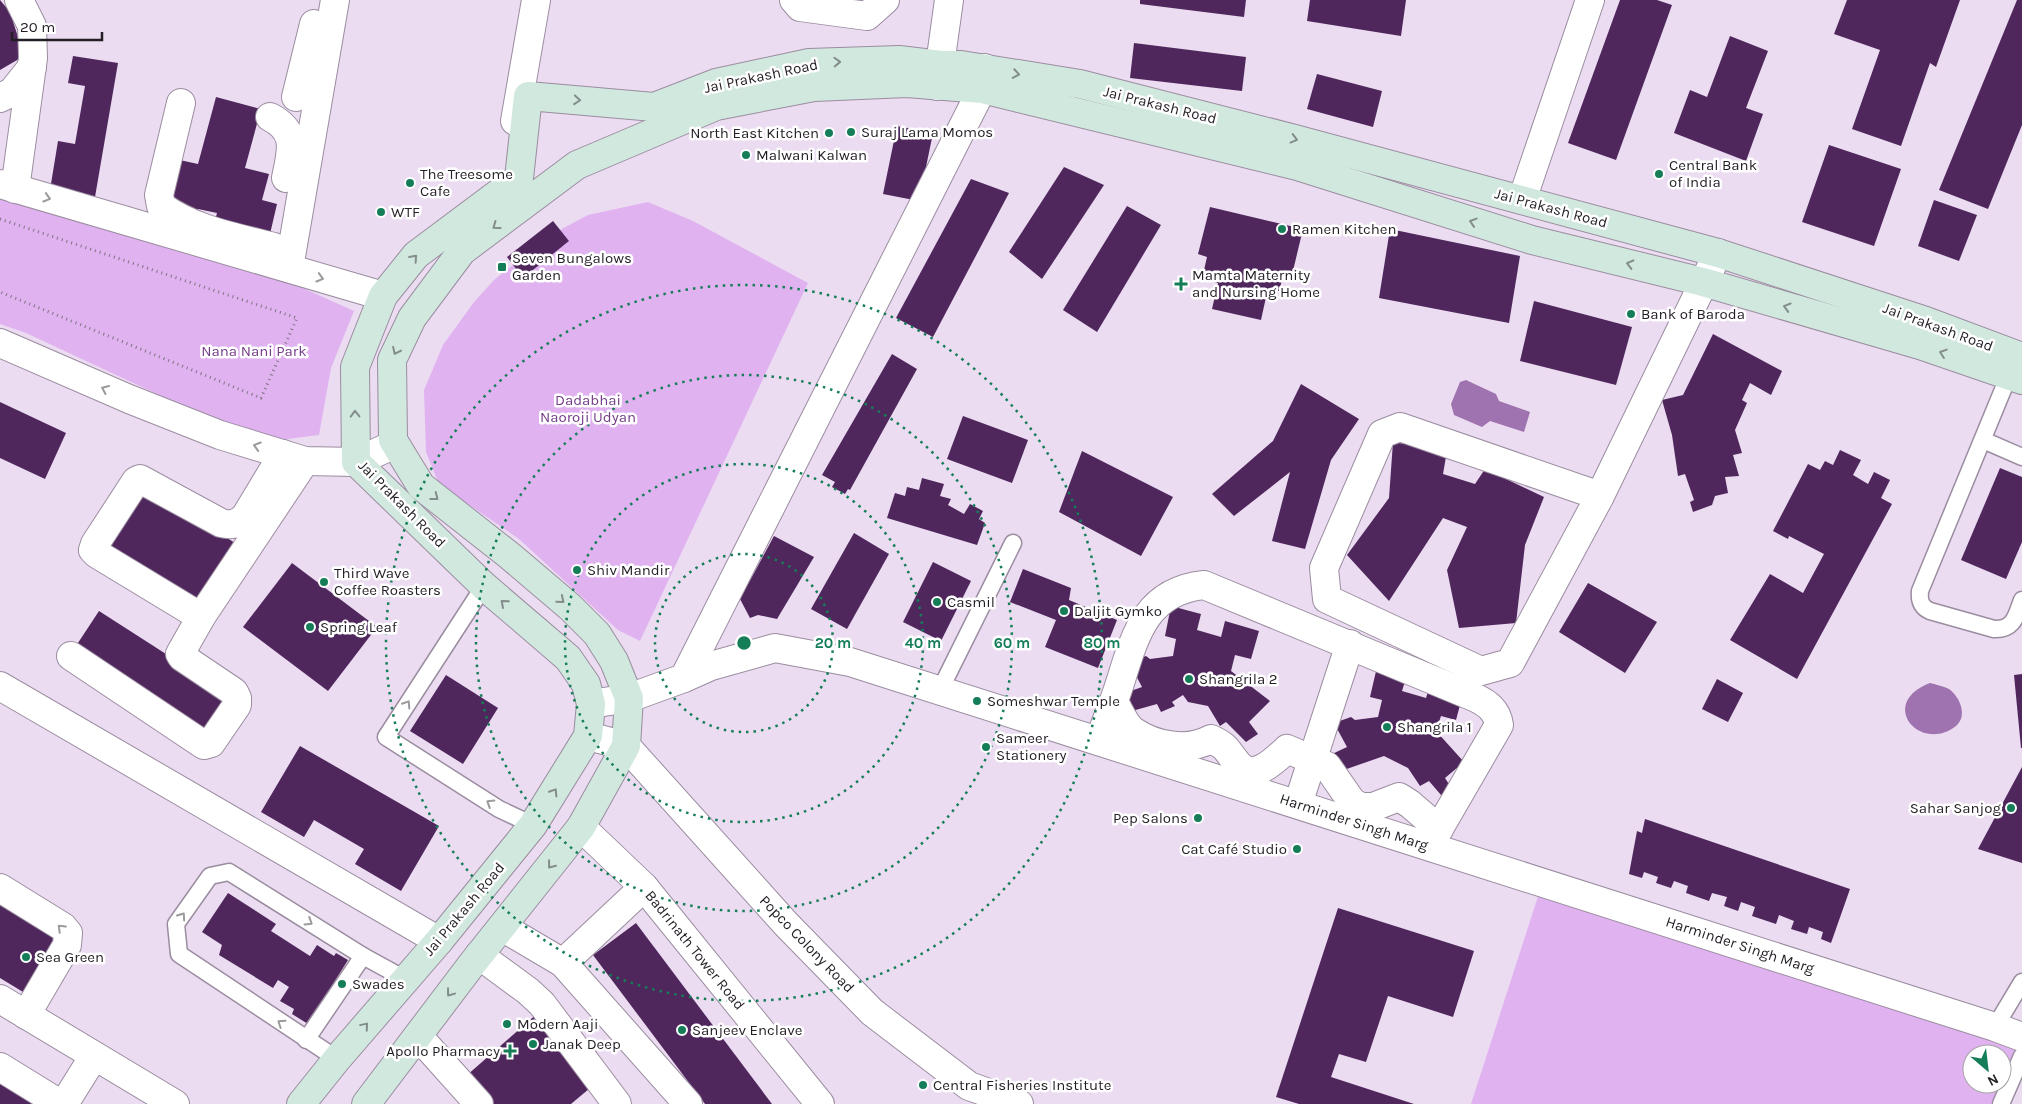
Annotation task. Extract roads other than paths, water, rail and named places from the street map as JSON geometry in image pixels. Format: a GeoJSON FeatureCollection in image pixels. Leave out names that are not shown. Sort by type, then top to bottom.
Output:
{"type":"FeatureCollection","features":[{"type":"Feature","properties":{"kind":"main road","name":"Jai Prakash Road"},"geometry":{"type":"LineString","coordinates":[[366,1104],[581,827],[626,746],[629,698],[614,661],[597,634],[570,607],[510,556],[421,486],[393,440],[392,360],[412,318],[462,251],[524,190],[528,96],[654,107],[716,83],[809,63],[898,60],[939,76]]}},
{"type":"Feature","properties":{"kind":"main road","name":"Jai Prakash Road"},"geometry":{"type":"LineString","coordinates":[[301,1104],[337,1059],[439,941],[533,825],[588,736],[591,704],[586,684],[568,658],[484,586],[356,462],[355,367],[383,296],[416,255],[524,190],[577,164],[716,106],[814,87],[907,83],[939,76],[961,65],[983,79],[1080,84],[1261,144],[1532,203],[1718,253],[1926,321],[1978,352],[2018,370]]}},
{"type":"Feature","properties":{"kind":"main road","name":"Jai Prakash Road"},"geometry":{"type":"LineString","coordinates":[[1261,144],[1298,166],[1532,240],[1703,282],[1920,345],[1978,352]]}},
{"type":"Feature","properties":{"kind":"main road"},"geometry":{"type":"LineString","coordinates":[[1532,203],[1532,240]]}},
{"type":"Feature","properties":{"kind":"street"},"geometry":{"type":"LineString","coordinates":[[19,0],[32,26],[32,67],[8,186],[278,260],[383,296]]}},
{"type":"Feature","properties":{"kind":"street"},"geometry":{"type":"LineString","coordinates":[[296,97],[320,0]]}},
{"type":"Feature","properties":{"kind":"street"},"geometry":{"type":"LineString","coordinates":[[278,260],[335,0]]}},
{"type":"Feature","properties":{"kind":"street"},"geometry":{"type":"LineString","coordinates":[[524,190],[512,136],[536,0]]}},
{"type":"Feature","properties":{"kind":"street"},"geometry":{"type":"LineString","coordinates":[[794,0],[800,7],[867,16],[886,0]]}},
{"type":"Feature","properties":{"kind":"street"},"geometry":{"type":"LineString","coordinates":[[939,76],[949,0]]}},
{"type":"Feature","properties":{"kind":"street"},"geometry":{"type":"LineString","coordinates":[[1532,203],[1590,0]]}},
{"type":"Feature","properties":{"kind":"street"},"geometry":{"type":"LineString","coordinates":[[0,98],[12,92],[32,67]]}},
{"type":"Feature","properties":{"kind":"street"},"geometry":{"type":"LineString","coordinates":[[684,678],[983,79]]}},
{"type":"Feature","properties":{"kind":"street"},"geometry":{"type":"LineString","coordinates":[[181,103],[159,195],[160,206],[207,230],[278,260]]}},
{"type":"Feature","properties":{"kind":"street"},"geometry":{"type":"LineString","coordinates":[[270,118],[282,124],[293,144],[278,260]]}},
{"type":"Feature","properties":{"kind":"street"},"geometry":{"type":"LineString","coordinates":[[1600,496],[1400,427],[1382,434],[1324,568],[1327,599],[1481,670],[1510,663],[1600,496],[1718,253]]}},
{"type":"Feature","properties":{"kind":"street"},"geometry":{"type":"LineString","coordinates":[[0,343],[129,400],[220,435],[294,458],[356,462],[395,444]]}},
{"type":"Feature","properties":{"kind":"street"},"geometry":{"type":"LineString","coordinates":[[71,656],[204,744],[211,743],[237,705],[237,698],[234,692],[180,654],[294,458]]}},
{"type":"Feature","properties":{"kind":"street"},"geometry":{"type":"LineString","coordinates":[[201,618],[97,554],[93,550],[95,544],[136,481],[140,479],[221,523],[231,526],[245,517],[253,505],[294,458]]}},
{"type":"Feature","properties":{"kind":"street"},"geometry":{"type":"LineString","coordinates":[[1099,741],[1114,702],[1136,633],[1157,604],[1171,594],[1189,586],[1204,584],[1474,697],[1486,703],[1498,715],[1499,726],[1434,837],[1410,804],[1399,797],[1372,807],[1361,807],[1352,802],[1327,766],[1287,749],[1271,764],[1257,772],[1245,770],[1237,763],[1231,752],[1223,744],[1211,740],[1201,745],[1179,746],[1161,744],[1132,730],[1114,702]]}},
{"type":"Feature","properties":{"kind":"street"},"geometry":{"type":"LineString","coordinates":[[1298,804],[1350,644]]}},
{"type":"Feature","properties":{"kind":"street","name":"Harminder Singh Marg"},"geometry":{"type":"LineString","coordinates":[[591,704],[629,698],[711,666],[775,648],[850,662],[1298,804],[1434,837],[2022,1037]]}},
{"type":"Feature","properties":{"kind":"street"},"geometry":{"type":"LineString","coordinates":[[0,686],[439,941]]}},
{"type":"Feature","properties":{"kind":"street"},"geometry":{"type":"LineString","coordinates":[[588,736],[626,746]]}},
{"type":"Feature","properties":{"kind":"street","name":"Popco Colony Road"},"geometry":{"type":"LineString","coordinates":[[626,746],[786,924],[872,1012],[969,1086],[1019,1104]]}},
{"type":"Feature","properties":{"kind":"street","name":"Badrinath Tower Road"},"geometry":{"type":"LineString","coordinates":[[581,827],[644,887],[820,1104]]}},
{"type":"Feature","properties":{"kind":"street"},"geometry":{"type":"LineString","coordinates":[[563,963],[644,887]]}},
{"type":"Feature","properties":{"kind":"street"},"geometry":{"type":"LineString","coordinates":[[0,888],[63,927],[68,933],[67,946],[26,1015]]}},
{"type":"Feature","properties":{"kind":"street"},"geometry":{"type":"LineString","coordinates":[[502,927],[563,963],[688,1104]]}},
{"type":"Feature","properties":{"kind":"street"},"geometry":{"type":"LineString","coordinates":[[480,955],[528,991],[542,1004],[617,1104]]}},
{"type":"Feature","properties":{"kind":"street"},"geometry":{"type":"LineString","coordinates":[[0,999],[175,1104]]}},
{"type":"Feature","properties":{"kind":"street"},"geometry":{"type":"LineString","coordinates":[[418,1036],[479,1104]]}},
{"type":"Feature","properties":{"kind":"street"},"geometry":{"type":"LineString","coordinates":[[64,1104],[94,1056]]}},
{"type":"Feature","properties":{"kind":"street"},"geometry":{"type":"LineString","coordinates":[[0,1067],[60,1104]]}},
{"type":"Feature","properties":{"kind":"lane"},"geometry":{"type":"LineString","coordinates":[[2018,370],[1983,440],[1920,591],[1919,599],[1923,608],[1930,611],[1994,630],[2002,630],[2009,626],[2014,620],[2022,600]]}},
{"type":"Feature","properties":{"kind":"lane"},"geometry":{"type":"LineString","coordinates":[[1983,440],[2022,457]]}},
{"type":"Feature","properties":{"kind":"lane"},"geometry":{"type":"LineString","coordinates":[[940,690],[1013,543]]}},
{"type":"Feature","properties":{"kind":"lane"},"geometry":{"type":"LineString","coordinates":[[484,586],[386,737],[499,809],[533,825]]}},
{"type":"Feature","properties":{"kind":"lane"},"geometry":{"type":"LineString","coordinates":[[337,1059],[179,954],[176,924],[210,876],[229,872],[364,956],[405,979]]}},
{"type":"Feature","properties":{"kind":"lane"},"geometry":{"type":"LineString","coordinates":[[306,1040],[364,956]]}},
{"type":"Feature","properties":{"kind":"lane"},"geometry":{"type":"LineString","coordinates":[[1995,1027],[2016,1007],[2022,982]]}},
{"type":"Feature","properties":{"kind":"lane"},"geometry":{"type":"LineString","coordinates":[[2001,1104],[2022,1056]]}},
{"type":"Feature","properties":{"kind":"place","name":"Suraj Lama Momos"},"geometry":{"type":"Point","coordinates":[851,132]}},
{"type":"Feature","properties":{"kind":"place","name":"North East Kitchen"},"geometry":{"type":"Point","coordinates":[829,133]}},
{"type":"Feature","properties":{"kind":"place","name":"Malwani Kalwan"},"geometry":{"type":"Point","coordinates":[746,155]}},
{"type":"Feature","properties":{"kind":"place","name":"Central Bank of India"},"geometry":{"type":"Point","coordinates":[1659,174]}},
{"type":"Feature","properties":{"kind":"place","name":"The Treesome Cafe"},"geometry":{"type":"Point","coordinates":[410,183]}},
{"type":"Feature","properties":{"kind":"place","name":"WTF"},"geometry":{"type":"Point","coordinates":[381,212]}},
{"type":"Feature","properties":{"kind":"place","name":"Ramen Kitchen"},"geometry":{"type":"Point","coordinates":[1282,229]}},
{"type":"Feature","properties":{"kind":"place","name":"Seven Bungalows Garden"},"geometry":{"type":"Point","coordinates":[502,267]}},
{"type":"Feature","properties":{"kind":"place","name":"Mamta Maternity and Nursing Home"},"geometry":{"type":"Point","coordinates":[1181,284]}},
{"type":"Feature","properties":{"kind":"place","name":"Bank of Baroda"},"geometry":{"type":"Point","coordinates":[1631,314]}},
{"type":"Feature","properties":{"kind":"place","name":"Shiv Mandir"},"geometry":{"type":"Point","coordinates":[577,570]}},
{"type":"Feature","properties":{"kind":"place","name":"Third Wave Coffee Roasters"},"geometry":{"type":"Point","coordinates":[324,582]}},
{"type":"Feature","properties":{"kind":"place","name":"Casmil"},"geometry":{"type":"Point","coordinates":[937,602]}},
{"type":"Feature","properties":{"kind":"place","name":"Daljit Gymko"},"geometry":{"type":"Point","coordinates":[1064,611]}},
{"type":"Feature","properties":{"kind":"place","name":"Spring Leaf"},"geometry":{"type":"Point","coordinates":[310,627]}},
{"type":"Feature","properties":{"kind":"place","name":"Shangrila 2"},"geometry":{"type":"Point","coordinates":[1189,679]}},
{"type":"Feature","properties":{"kind":"place","name":"Someshwar Temple"},"geometry":{"type":"Point","coordinates":[977,701]}},
{"type":"Feature","properties":{"kind":"place","name":"Shangrila 1"},"geometry":{"type":"Point","coordinates":[1387,727]}},
{"type":"Feature","properties":{"kind":"place","name":"Sameer Stationery"},"geometry":{"type":"Point","coordinates":[986,747]}},
{"type":"Feature","properties":{"kind":"place","name":"Sahar Sanjog"},"geometry":{"type":"Point","coordinates":[2011,808]}},
{"type":"Feature","properties":{"kind":"place","name":"Pep Salons"},"geometry":{"type":"Point","coordinates":[1198,818]}},
{"type":"Feature","properties":{"kind":"place","name":"Cat Café Studio"},"geometry":{"type":"Point","coordinates":[1297,849]}},
{"type":"Feature","properties":{"kind":"place","name":"Sea Green"},"geometry":{"type":"Point","coordinates":[26,957]}},
{"type":"Feature","properties":{"kind":"place","name":"Swades"},"geometry":{"type":"Point","coordinates":[342,984]}},
{"type":"Feature","properties":{"kind":"place","name":"Modern Aaji"},"geometry":{"type":"Point","coordinates":[507,1024]}},
{"type":"Feature","properties":{"kind":"place","name":"Sanjeev Enclave"},"geometry":{"type":"Point","coordinates":[682,1030]}},
{"type":"Feature","properties":{"kind":"place","name":"Janak Deep"},"geometry":{"type":"Point","coordinates":[533,1044]}},
{"type":"Feature","properties":{"kind":"place","name":"Apollo Pharmacy"},"geometry":{"type":"Point","coordinates":[510,1051]}},
{"type":"Feature","properties":{"kind":"place","name":"Central Fisheries Institute"},"geometry":{"type":"Point","coordinates":[923,1085]}},
{"type":"Feature","properties":{"kind":"park label","name":"Nana Nani Park"},"geometry":{"type":"Point","coordinates":[254,351]}},
{"type":"Feature","properties":{"kind":"park label","name":"Dadabhai Naoroji Udyan"},"geometry":{"type":"Point","coordinates":[588,408]}}]}
